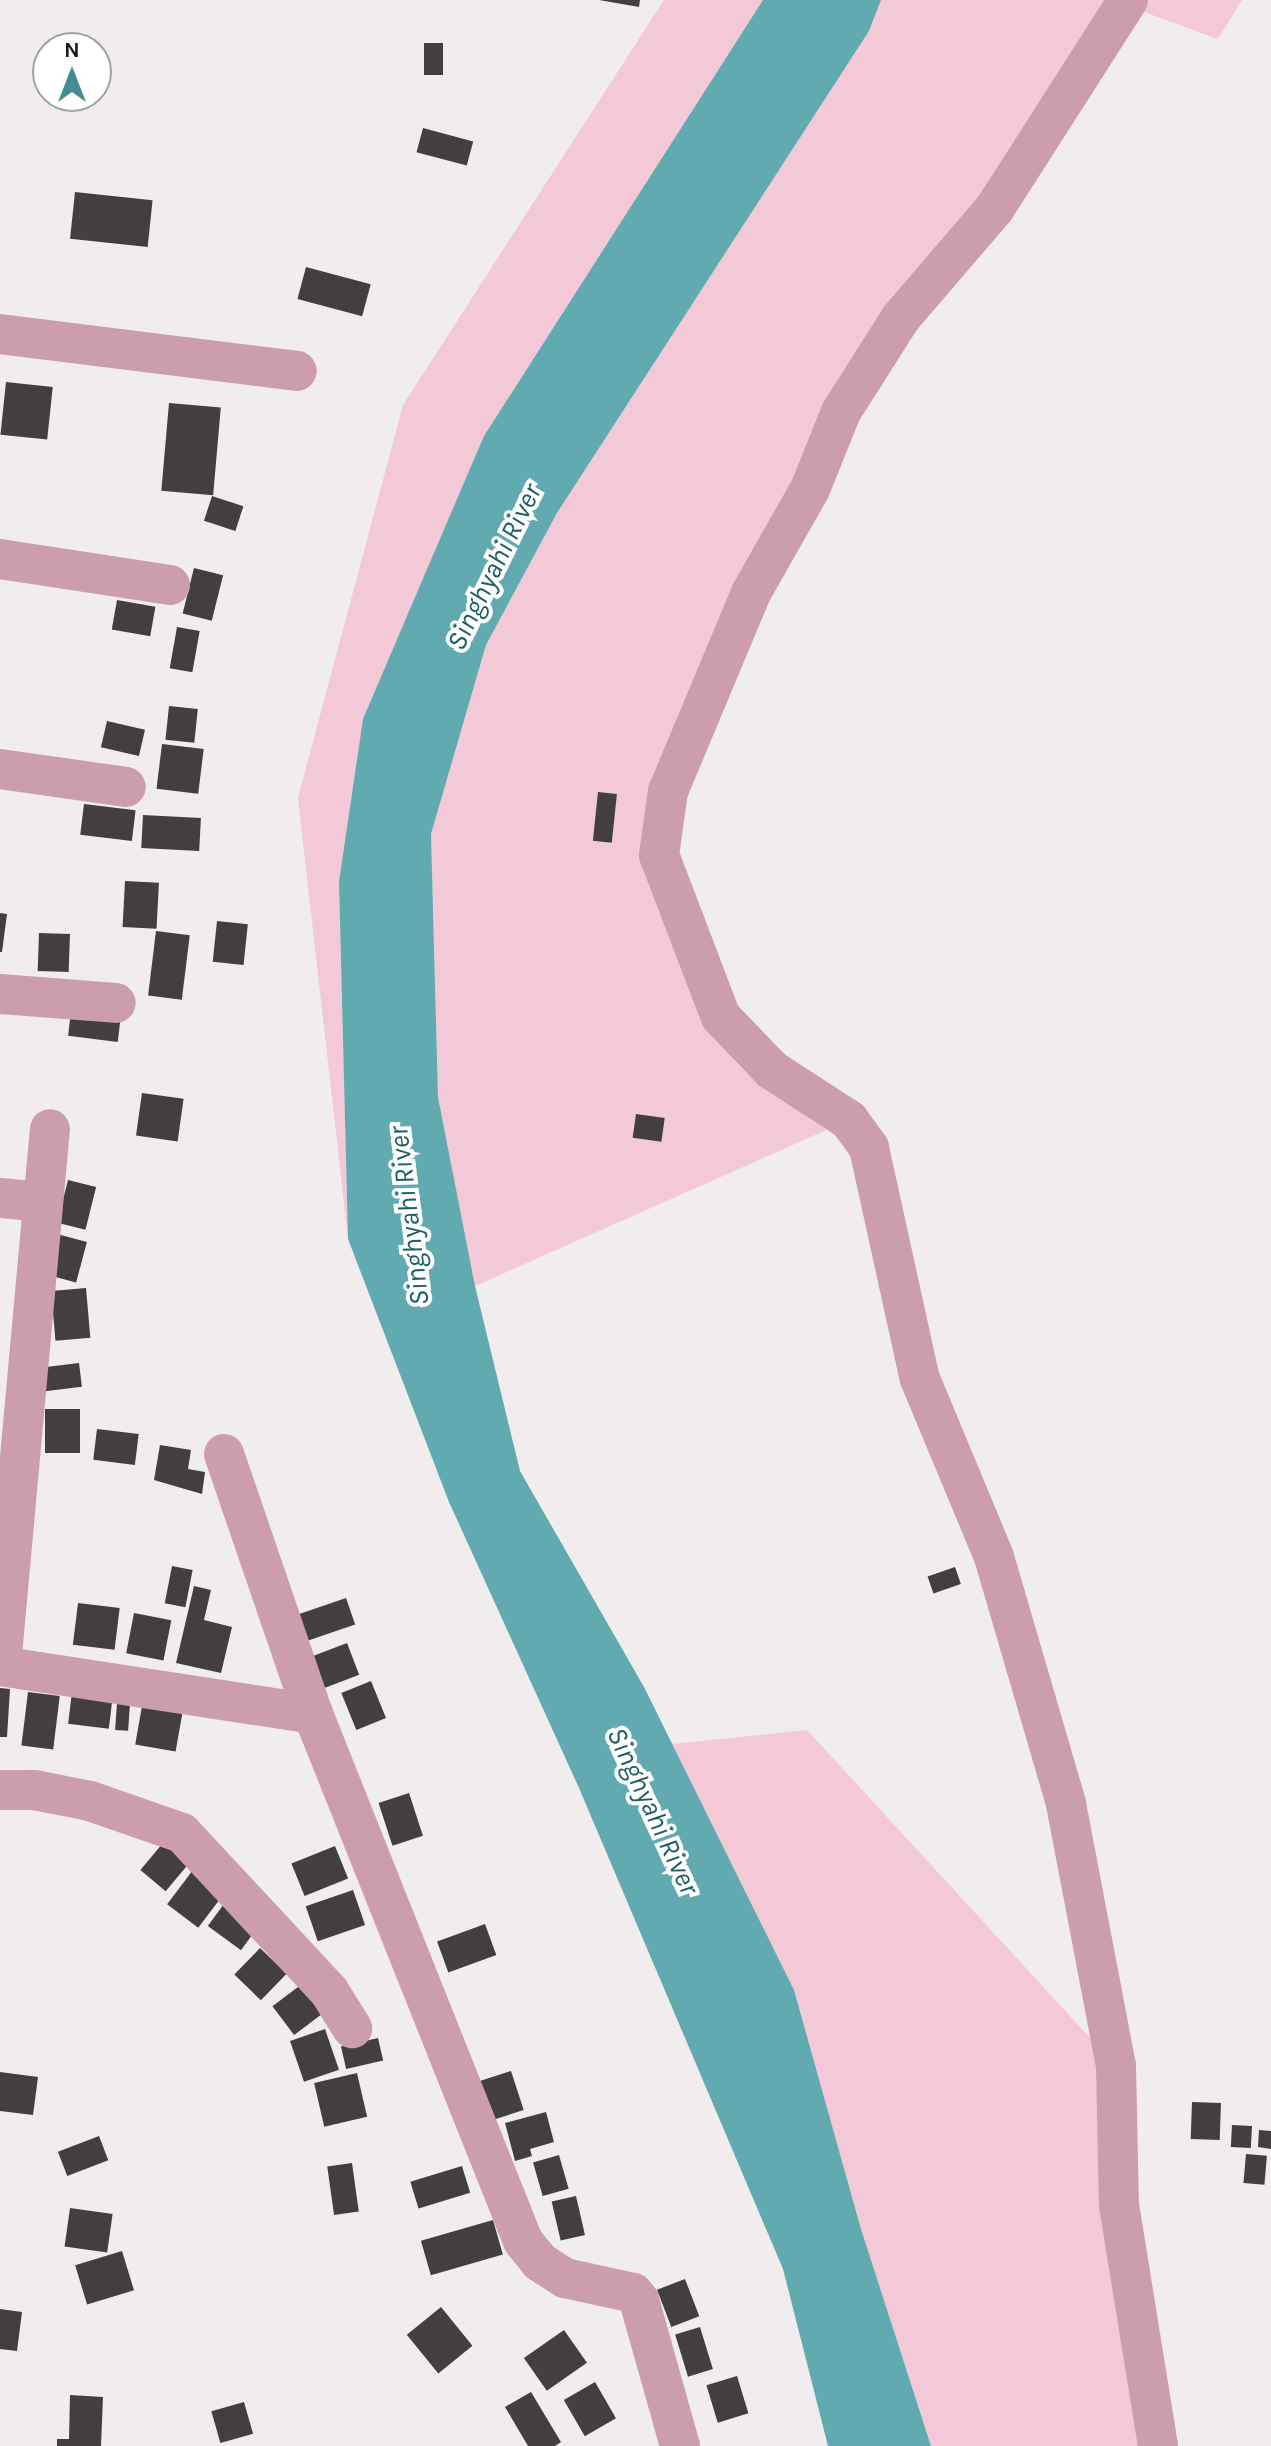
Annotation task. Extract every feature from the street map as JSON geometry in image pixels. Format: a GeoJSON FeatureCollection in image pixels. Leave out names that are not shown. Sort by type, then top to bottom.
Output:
{"type":"FeatureCollection","features":[{"type":"Feature","properties":{"kind":"street"},"geometry":{"type":"LineString","coordinates":[[1128,0],[995,208],[900,319],[841,412],[810,489],[751,593],[674,777],[659,855],[721,1017],[772,1070],[849,1120],[869,1148],[920,1379],[994,1557],[1066,1804],[1116,2066],[1119,2205],[1158,2446]]}},
{"type":"Feature","properties":{"kind":"street"},"geometry":{"type":"LineString","coordinates":[[0,334],[297,371]]}},
{"type":"Feature","properties":{"kind":"street"},"geometry":{"type":"LineString","coordinates":[[0,559],[170,585]]}},
{"type":"Feature","properties":{"kind":"street"},"geometry":{"type":"LineString","coordinates":[[0,769],[126,787]]}},
{"type":"Feature","properties":{"kind":"street"},"geometry":{"type":"LineString","coordinates":[[0,994],[116,1003]]}},
{"type":"Feature","properties":{"kind":"street"},"geometry":{"type":"LineString","coordinates":[[50,1129],[10,1443],[0,1666],[313,1714]]}},
{"type":"Feature","properties":{"kind":"street"},"geometry":{"type":"LineString","coordinates":[[0,1198],[43,1202]]}},
{"type":"Feature","properties":{"kind":"street"},"geometry":{"type":"LineString","coordinates":[[224,1454],[313,1714],[523,2241],[540,2262],[565,2278],[633,2293],[639,2300],[680,2446]]}},
{"type":"Feature","properties":{"kind":"street"},"geometry":{"type":"LineString","coordinates":[[0,1790],[34,1790],[90,1801],[182,1833],[329,1991],[352,2028]]}},
{"type":"Feature","properties":{"kind":"shaded area"},"geometry":{"type":"Polygon","coordinates":[[[664,0],[763,0],[484,436],[339,882],[348,1239],[298,798],[403,405],[664,0]]]}},
{"type":"Feature","properties":{"kind":"shaded area"},"geometry":{"type":"Polygon","coordinates":[[[881,0],[1242,0],[1218,39],[1125,5],[841,412],[659,855],[721,1017],[849,1120],[475,1286],[438,1097],[431,834],[486,645],[557,513],[869,31],[881,0]]]}},
{"type":"Feature","properties":{"kind":"shaded area"},"geometry":{"type":"Polygon","coordinates":[[[807,1730],[1116,2066],[1158,2446],[931,2446],[861,2229],[794,1990],[672,1744],[807,1730]]]}},
{"type":"Feature","properties":{"kind":"water","name":"Singhyahi River"},"geometry":{"type":"Polygon","coordinates":[[[763,0],[881,0],[869,31],[557,513],[486,645],[431,834],[438,1097],[475,1286],[520,1471],[644,1687],[794,1990],[861,2229],[931,2446],[828,2446],[783,2269],[579,1788],[449,1502],[348,1239],[339,882],[363,719],[484,436],[763,0]]]}},
{"type":"Feature","properties":{"kind":"building"},"geometry":{"type":"Polygon","coordinates":[[[599,0],[640,0],[639,7],[599,0]]]}},
{"type":"Feature","properties":{"kind":"building"},"geometry":{"type":"Polygon","coordinates":[[[424,43],[443,43],[443,75],[424,75],[424,43]]]}},
{"type":"Feature","properties":{"kind":"building"},"geometry":{"type":"Polygon","coordinates":[[[423,128],[473,141],[467,166],[417,152],[423,128]]]}},
{"type":"Feature","properties":{"kind":"building"},"geometry":{"type":"Polygon","coordinates":[[[75,192],[153,200],[148,247],[70,239],[75,192]]]}},
{"type":"Feature","properties":{"kind":"building"},"geometry":{"type":"Polygon","coordinates":[[[306,267],[371,284],[362,316],[297,299],[306,267]]]}},
{"type":"Feature","properties":{"kind":"building"},"geometry":{"type":"Polygon","coordinates":[[[6,382],[53,387],[47,440],[0,435],[6,382]]]}},
{"type":"Feature","properties":{"kind":"building"},"geometry":{"type":"Polygon","coordinates":[[[169,403],[221,408],[213,495],[161,491],[169,403]]]}},
{"type":"Feature","properties":{"kind":"building"},"geometry":{"type":"Polygon","coordinates":[[[212,496],[243,506],[235,531],[204,521],[212,496]]]}},
{"type":"Feature","properties":{"kind":"building"},"geometry":{"type":"Polygon","coordinates":[[[194,568],[223,575],[212,621],[183,614],[194,568]]]}},
{"type":"Feature","properties":{"kind":"building"},"geometry":{"type":"Polygon","coordinates":[[[117,600],[155,607],[150,636],[112,630],[117,600]]]}},
{"type":"Feature","properties":{"kind":"building"},"geometry":{"type":"Polygon","coordinates":[[[177,627],[200,631],[192,672],[170,668],[177,627]]]}},
{"type":"Feature","properties":{"kind":"building"},"geometry":{"type":"Polygon","coordinates":[[[169,706],[198,709],[194,743],[165,740],[169,706]]]}},
{"type":"Feature","properties":{"kind":"building"},"geometry":{"type":"Polygon","coordinates":[[[107,721],[145,730],[139,756],[101,747],[107,721]]]}},
{"type":"Feature","properties":{"kind":"building"},"geometry":{"type":"Polygon","coordinates":[[[162,744],[204,749],[198,794],[157,789],[162,744]]]}},
{"type":"Feature","properties":{"kind":"building"},"geometry":{"type":"Polygon","coordinates":[[[598,792],[617,794],[612,843],[593,841],[598,792]]]}},
{"type":"Feature","properties":{"kind":"building"},"geometry":{"type":"Polygon","coordinates":[[[84,804],[136,810],[132,841],[80,835],[84,804]]]}},
{"type":"Feature","properties":{"kind":"building"},"geometry":{"type":"Polygon","coordinates":[[[143,815],[201,818],[199,851],[141,848],[143,815]]]}},
{"type":"Feature","properties":{"kind":"building"},"geometry":{"type":"Polygon","coordinates":[[[125,881],[159,883],[157,929],[123,927],[125,881]]]}},
{"type":"Feature","properties":{"kind":"building"},"geometry":{"type":"Polygon","coordinates":[[[0,913],[7,914],[2,952],[0,952],[0,913]]]}},
{"type":"Feature","properties":{"kind":"building"},"geometry":{"type":"Polygon","coordinates":[[[217,921],[248,924],[244,965],[213,962],[217,921]]]}},
{"type":"Feature","properties":{"kind":"building"},"geometry":{"type":"Polygon","coordinates":[[[156,931],[190,935],[182,1000],[148,996],[156,931]]]}},
{"type":"Feature","properties":{"kind":"building"},"geometry":{"type":"Polygon","coordinates":[[[39,933],[70,934],[69,972],[38,971],[39,933]]]}},
{"type":"Feature","properties":{"kind":"building"},"geometry":{"type":"Polygon","coordinates":[[[71,1012],[121,1018],[118,1042],[68,1036],[71,1012]]]}},
{"type":"Feature","properties":{"kind":"building"},"geometry":{"type":"Polygon","coordinates":[[[142,1093],[184,1099],[178,1141],[136,1136],[142,1093]]]}},
{"type":"Feature","properties":{"kind":"building"},"geometry":{"type":"Polygon","coordinates":[[[636,1114],[665,1118],[661,1142],[633,1138],[636,1114]]]}},
{"type":"Feature","properties":{"kind":"building"},"geometry":{"type":"Polygon","coordinates":[[[68,1180],[96,1187],[85,1230],[57,1223],[68,1180]]]}},
{"type":"Feature","properties":{"kind":"building"},"geometry":{"type":"Polygon","coordinates":[[[57,1234],[87,1242],[76,1283],[46,1275],[57,1234]]]}},
{"type":"Feature","properties":{"kind":"building"},"geometry":{"type":"Polygon","coordinates":[[[86,1288],[90,1338],[55,1341],[51,1291],[86,1288]]]}},
{"type":"Feature","properties":{"kind":"building"},"geometry":{"type":"Polygon","coordinates":[[[79,1363],[82,1387],[45,1391],[42,1368],[79,1363]]]}},
{"type":"Feature","properties":{"kind":"building"},"geometry":{"type":"Polygon","coordinates":[[[45,1409],[80,1409],[80,1453],[45,1453],[45,1409]]]}},
{"type":"Feature","properties":{"kind":"building"},"geometry":{"type":"Polygon","coordinates":[[[97,1429],[139,1434],[135,1465],[93,1460],[97,1429]]]}},
{"type":"Feature","properties":{"kind":"building"},"geometry":{"type":"Polygon","coordinates":[[[160,1445],[191,1450],[188,1469],[205,1472],[202,1494],[154,1480],[160,1445]]]}},
{"type":"Feature","properties":{"kind":"building"},"geometry":{"type":"Polygon","coordinates":[[[172,1566],[193,1570],[185,1607],[165,1603],[172,1566]]]}},
{"type":"Feature","properties":{"kind":"building"},"geometry":{"type":"Polygon","coordinates":[[[955,1567],[961,1584],[933,1593],[928,1576],[955,1567]]]}},
{"type":"Feature","properties":{"kind":"building"},"geometry":{"type":"Polygon","coordinates":[[[194,1586],[211,1590],[204,1620],[232,1627],[221,1673],[176,1663],[194,1586]]]}},
{"type":"Feature","properties":{"kind":"building"},"geometry":{"type":"Polygon","coordinates":[[[346,1598],[355,1624],[307,1641],[298,1615],[346,1598]]]}},
{"type":"Feature","properties":{"kind":"building"},"geometry":{"type":"Polygon","coordinates":[[[78,1603],[120,1608],[115,1650],[73,1645],[78,1603]]]}},
{"type":"Feature","properties":{"kind":"building"},"geometry":{"type":"Polygon","coordinates":[[[134,1613],[171,1620],[163,1660],[126,1653],[134,1613]]]}},
{"type":"Feature","properties":{"kind":"building"},"geometry":{"type":"Polygon","coordinates":[[[347,1643],[359,1675],[322,1689],[310,1657],[347,1643]]]}},
{"type":"Feature","properties":{"kind":"building"},"geometry":{"type":"Polygon","coordinates":[[[371,1681],[386,1718],[356,1730],[341,1693],[371,1681]]]}},
{"type":"Feature","properties":{"kind":"building"},"geometry":{"type":"Polygon","coordinates":[[[0,1688],[10,1689],[7,1737],[0,1737],[0,1688]]]}},
{"type":"Feature","properties":{"kind":"building"},"geometry":{"type":"Polygon","coordinates":[[[28,1692],[60,1696],[53,1749],[21,1746],[28,1692]]]}},
{"type":"Feature","properties":{"kind":"building"},"geometry":{"type":"Polygon","coordinates":[[[72,1692],[113,1697],[109,1729],[68,1724],[72,1692]]]}},
{"type":"Feature","properties":{"kind":"building"},"geometry":{"type":"Polygon","coordinates":[[[117,1703],[130,1704],[128,1731],[115,1730],[117,1703]]]}},
{"type":"Feature","properties":{"kind":"building"},"geometry":{"type":"Polygon","coordinates":[[[142,1706],[182,1713],[176,1752],[135,1744],[142,1706]]]}},
{"type":"Feature","properties":{"kind":"building"},"geometry":{"type":"Polygon","coordinates":[[[409,1793],[423,1836],[392,1846],[379,1803],[409,1793]]]}},
{"type":"Feature","properties":{"kind":"building"},"geometry":{"type":"Polygon","coordinates":[[[168,1837],[193,1858],[166,1891],[140,1870],[168,1837]]]}},
{"type":"Feature","properties":{"kind":"building"},"geometry":{"type":"Polygon","coordinates":[[[335,1846],[348,1878],[305,1896],[291,1864],[335,1846]]]}},
{"type":"Feature","properties":{"kind":"building"},"geometry":{"type":"Polygon","coordinates":[[[196,1866],[227,1889],[198,1928],[167,1904],[196,1866]]]}},
{"type":"Feature","properties":{"kind":"building"},"geometry":{"type":"Polygon","coordinates":[[[353,1890],[365,1925],[318,1941],[306,1906],[353,1890]]]}},
{"type":"Feature","properties":{"kind":"building"},"geometry":{"type":"Polygon","coordinates":[[[229,1897],[262,1921],[241,1950],[208,1926],[229,1897]]]}},
{"type":"Feature","properties":{"kind":"building"},"geometry":{"type":"Polygon","coordinates":[[[485,1924],[496,1955],[448,1972],[437,1941],[485,1924]]]}},
{"type":"Feature","properties":{"kind":"building"},"geometry":{"type":"Polygon","coordinates":[[[260,1948],[287,1974],[261,2000],[234,1975],[260,1948]]]}},
{"type":"Feature","properties":{"kind":"building"},"geometry":{"type":"Polygon","coordinates":[[[302,1984],[324,2013],[294,2035],[272,2006],[302,1984]]]}},
{"type":"Feature","properties":{"kind":"building"},"geometry":{"type":"Polygon","coordinates":[[[325,2029],[339,2070],[304,2082],[290,2041],[325,2029]]]}},
{"type":"Feature","properties":{"kind":"building"},"geometry":{"type":"Polygon","coordinates":[[[378,2038],[383,2060],[346,2069],[341,2047],[378,2038]]]}},
{"type":"Feature","properties":{"kind":"building"},"geometry":{"type":"Polygon","coordinates":[[[511,2071],[524,2110],[489,2121],[477,2082],[511,2071]]]}},
{"type":"Feature","properties":{"kind":"building"},"geometry":{"type":"Polygon","coordinates":[[[0,2072],[38,2077],[33,2115],[0,2111],[0,2072]]]}},
{"type":"Feature","properties":{"kind":"building"},"geometry":{"type":"Polygon","coordinates":[[[357,2073],[367,2117],[324,2127],[314,2083],[357,2073]]]}},
{"type":"Feature","properties":{"kind":"building"},"geometry":{"type":"Polygon","coordinates":[[[1192,2102],[1221,2103],[1220,2140],[1191,2139],[1192,2102]]]}},
{"type":"Feature","properties":{"kind":"building"},"geometry":{"type":"Polygon","coordinates":[[[546,2112],[554,2142],[530,2149],[532,2156],[515,2161],[505,2123],[546,2112]]]}},
{"type":"Feature","properties":{"kind":"building"},"geometry":{"type":"Polygon","coordinates":[[[1232,2125],[1252,2126],[1251,2148],[1231,2147],[1232,2125]]]}},
{"type":"Feature","properties":{"kind":"building"},"geometry":{"type":"Polygon","coordinates":[[[1259,2130],[1271,2131],[1271,2149],[1258,2147],[1259,2130]]]}},
{"type":"Feature","properties":{"kind":"building"},"geometry":{"type":"Polygon","coordinates":[[[99,2136],[108,2160],[67,2176],[58,2152],[99,2136]]]}},
{"type":"Feature","properties":{"kind":"building"},"geometry":{"type":"Polygon","coordinates":[[[1246,2154],[1267,2156],[1264,2185],[1243,2183],[1246,2154]]]}},
{"type":"Feature","properties":{"kind":"building"},"geometry":{"type":"Polygon","coordinates":[[[559,2155],[569,2189],[543,2196],[533,2162],[559,2155]]]}},
{"type":"Feature","properties":{"kind":"building"},"geometry":{"type":"Polygon","coordinates":[[[352,2163],[359,2212],[334,2215],[327,2166],[352,2163]]]}},
{"type":"Feature","properties":{"kind":"building"},"geometry":{"type":"Polygon","coordinates":[[[462,2166],[470,2193],[419,2209],[410,2182],[462,2166]]]}},
{"type":"Feature","properties":{"kind":"building"},"geometry":{"type":"Polygon","coordinates":[[[576,2196],[585,2235],[561,2241],[552,2202],[576,2196]]]}},
{"type":"Feature","properties":{"kind":"building"},"geometry":{"type":"Polygon","coordinates":[[[70,2208],[113,2214],[107,2253],[65,2247],[70,2208]]]}},
{"type":"Feature","properties":{"kind":"building"},"geometry":{"type":"Polygon","coordinates":[[[493,2220],[503,2255],[431,2275],[421,2241],[493,2220]]]}},
{"type":"Feature","properties":{"kind":"building"},"geometry":{"type":"Polygon","coordinates":[[[122,2251],[134,2290],[87,2305],[75,2265],[122,2251]]]}},
{"type":"Feature","properties":{"kind":"building"},"geometry":{"type":"Polygon","coordinates":[[[685,2279],[699,2316],[671,2327],[657,2290],[685,2279]]]}},
{"type":"Feature","properties":{"kind":"building"},"geometry":{"type":"Polygon","coordinates":[[[441,2307],[472,2346],[438,2374],[407,2335],[441,2307]]]}},
{"type":"Feature","properties":{"kind":"building"},"geometry":{"type":"Polygon","coordinates":[[[0,2309],[22,2312],[17,2351],[0,2349],[0,2309]]]}},
{"type":"Feature","properties":{"kind":"building"},"geometry":{"type":"Polygon","coordinates":[[[700,2327],[713,2369],[688,2377],[675,2335],[700,2327]]]}},
{"type":"Feature","properties":{"kind":"building"},"geometry":{"type":"Polygon","coordinates":[[[564,2330],[587,2363],[547,2391],[524,2358],[564,2330]]]}},
{"type":"Feature","properties":{"kind":"building"},"geometry":{"type":"Polygon","coordinates":[[[737,2376],[748,2413],[718,2423],[706,2385],[737,2376]]]}},
{"type":"Feature","properties":{"kind":"building"},"geometry":{"type":"Polygon","coordinates":[[[595,2382],[616,2418],[585,2436],[564,2400],[595,2382]]]}},
{"type":"Feature","properties":{"kind":"building"},"geometry":{"type":"Polygon","coordinates":[[[531,2392],[561,2442],[555,2446],[528,2446],[505,2407],[531,2392]]]}},
{"type":"Feature","properties":{"kind":"building"},"geometry":{"type":"Polygon","coordinates":[[[70,2395],[103,2397],[101,2446],[57,2446],[57,2439],[69,2439],[70,2395]]]}},
{"type":"Feature","properties":{"kind":"building"},"geometry":{"type":"Polygon","coordinates":[[[244,2402],[253,2434],[220,2443],[211,2411],[244,2402]]]}}]}
